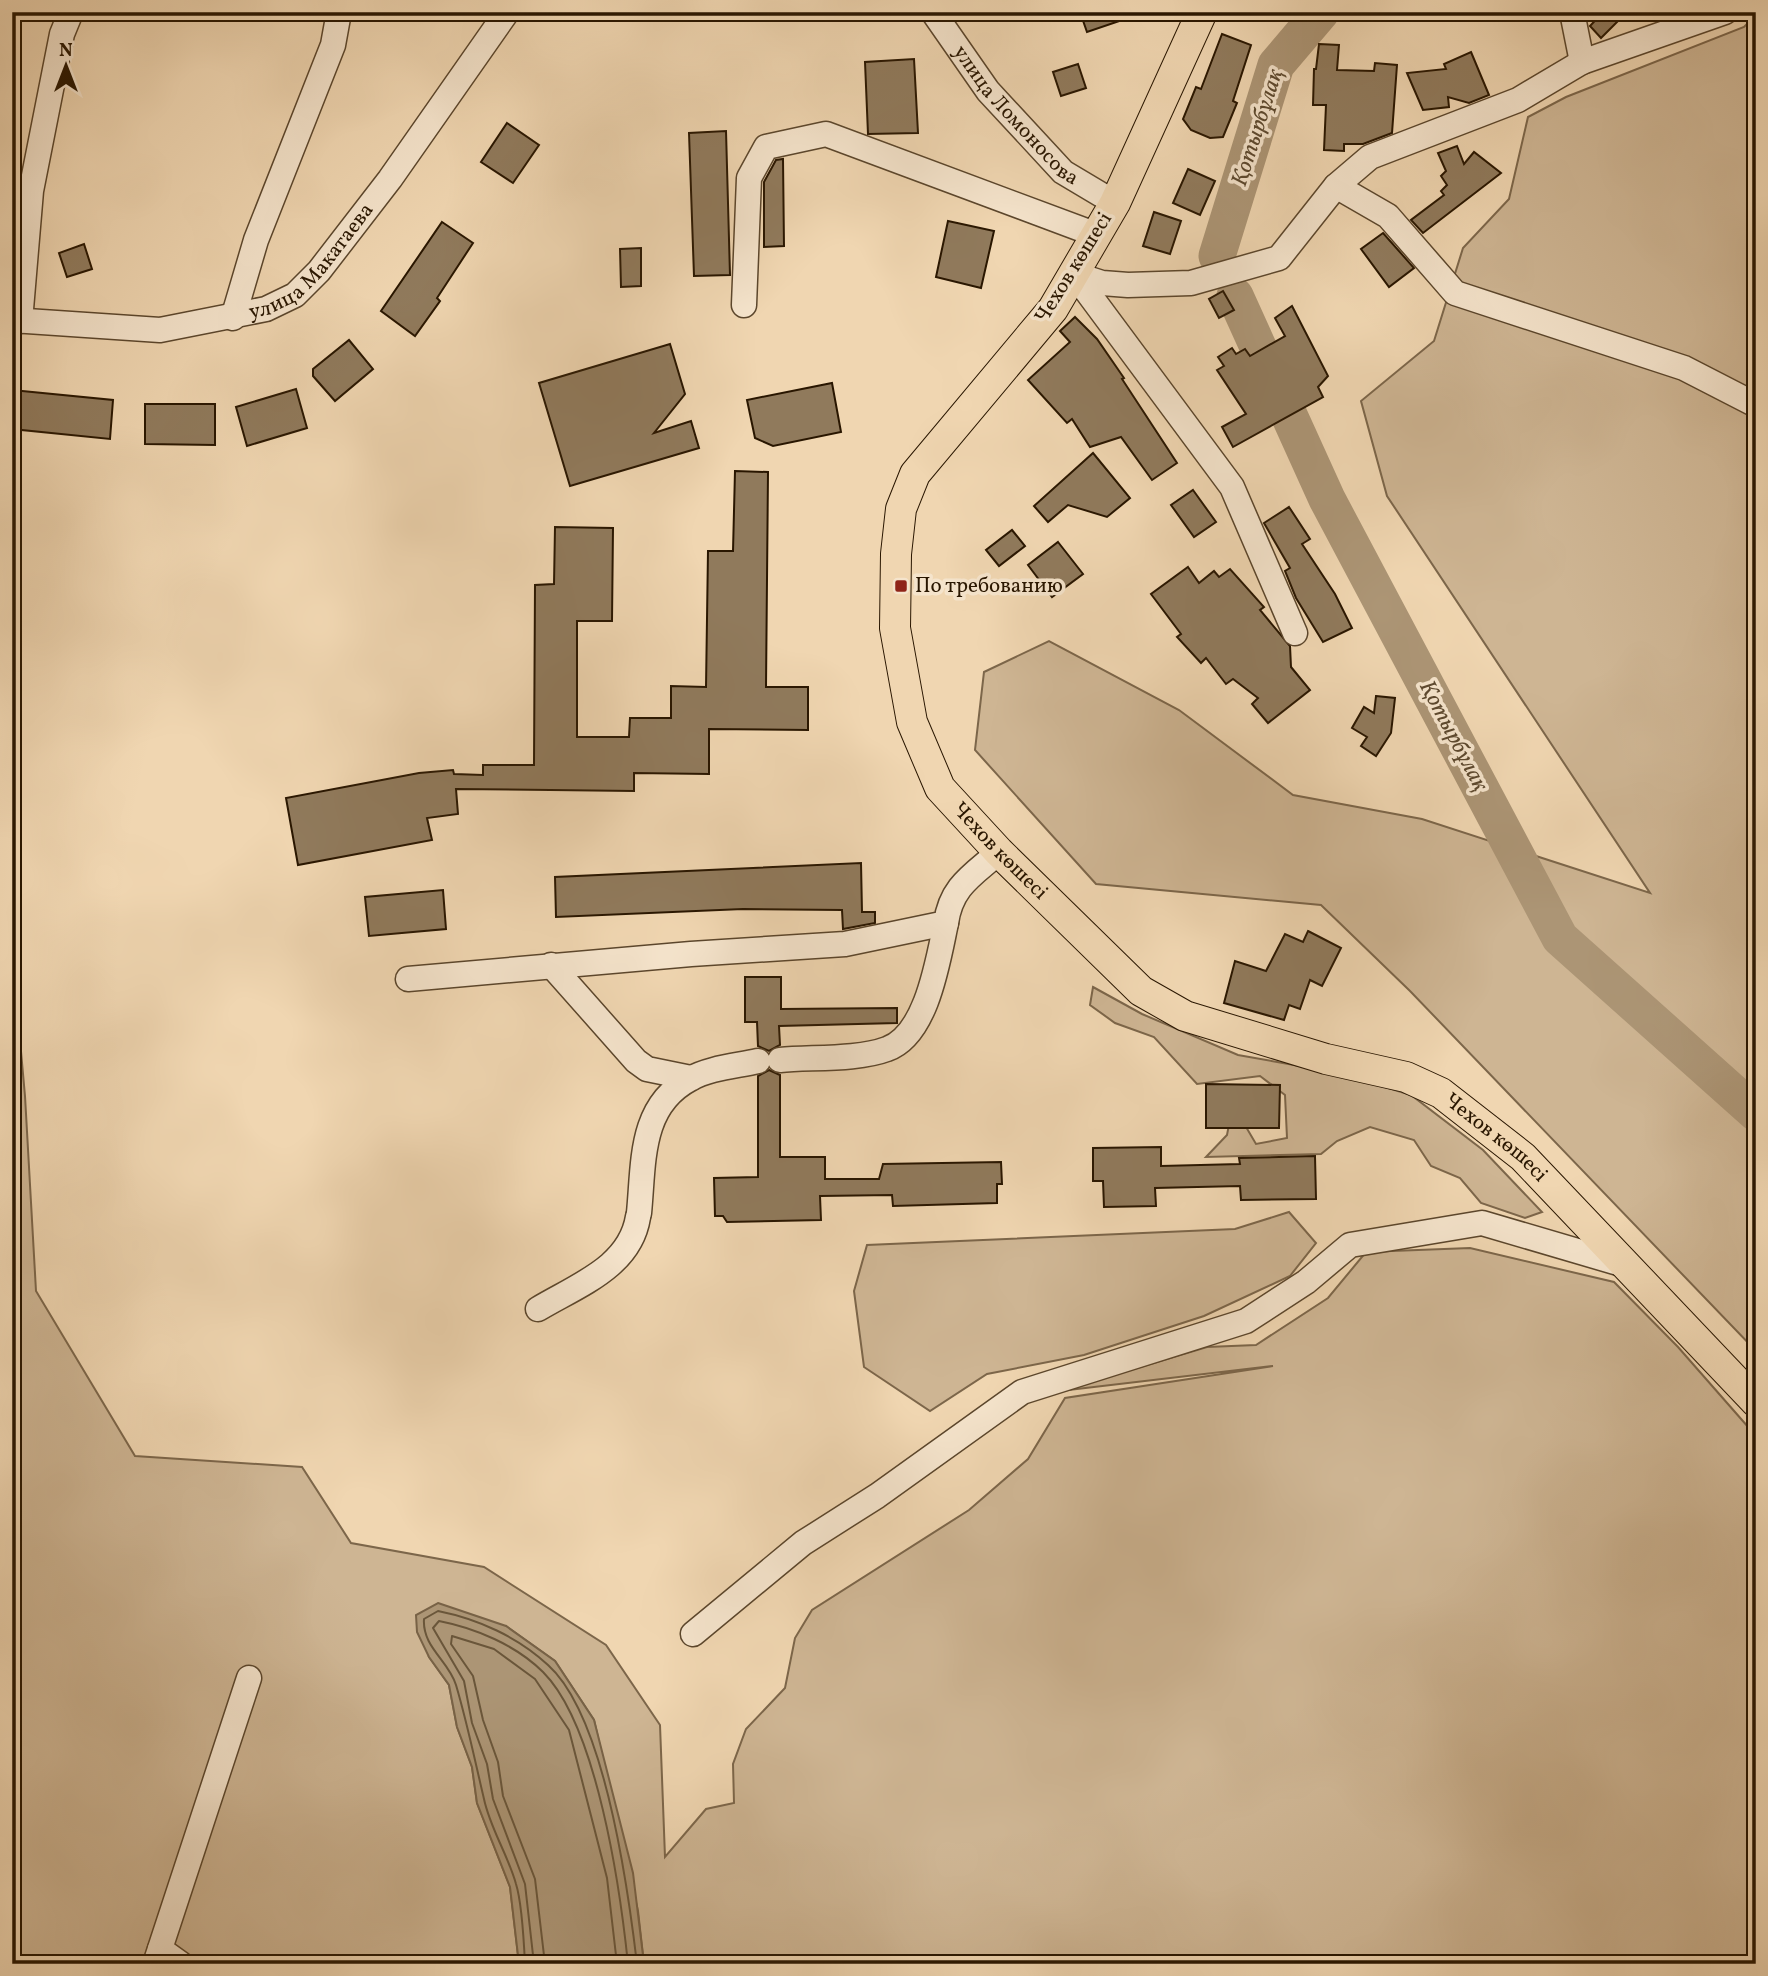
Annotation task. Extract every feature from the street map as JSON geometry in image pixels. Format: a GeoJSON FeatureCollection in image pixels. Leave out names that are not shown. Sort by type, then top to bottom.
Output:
{"type":"FeatureCollection","features":[{"type":"Feature","properties":{"kind":"main road","name":"Чехов көшесі"},"geometry":{"type":"LineString","coordinates":[[1202,12],[1115,202],[1054,309],[915,474],[901,509],[895,555],[895,628],[912,722],[940,788],[999,852],[1141,991],[1185,1016],[1326,1059],[1406,1077],[1441,1093],[1522,1157],[1756,1402]]}},
{"type":"Feature","properties":{"kind":"street"},"geometry":{"type":"LineString","coordinates":[[233,318],[256,240],[333,45],[339,12]]}},
{"type":"Feature","properties":{"kind":"street","name":"улица Макатаева"},"geometry":{"type":"LineString","coordinates":[[16,321],[160,330],[233,318],[265,309],[295,295],[319,271],[390,179],[507,12]]}},
{"type":"Feature","properties":{"kind":"street","name":"улица Ломоносова"},"geometry":{"type":"LineString","coordinates":[[933,12],[988,91],[1062,172],[1115,202]]}},
{"type":"Feature","properties":{"kind":"street"},"geometry":{"type":"LineString","coordinates":[[1572,12],[1582,62]]}},
{"type":"Feature","properties":{"kind":"street"},"geometry":{"type":"LineString","coordinates":[[1074,274],[1115,284],[1191,283],[1279,258],[1336,186],[1370,157],[1518,100],[1582,62],[1725,12]]}},
{"type":"Feature","properties":{"kind":"street"},"geometry":{"type":"LineString","coordinates":[[16,321],[31,191],[62,19]]}},
{"type":"Feature","properties":{"kind":"street"},"geometry":{"type":"LineString","coordinates":[[744,305],[749,177],[766,147],[826,134],[1097,235]]}},
{"type":"Feature","properties":{"kind":"street"},"geometry":{"type":"LineString","coordinates":[[1336,186],[1388,216],[1455,293],[1684,368],[1756,405]]}},
{"type":"Feature","properties":{"kind":"street"},"geometry":{"type":"LineString","coordinates":[[1074,274],[1232,487],[1295,633]]}},
{"type":"Feature","properties":{"kind":"street"},"geometry":{"type":"LineString","coordinates":[[538,1309],[608,1267],[624,1254],[635,1237],[645,1142],[652,1117],[669,1093],[691,1078],[769,1060],[872,1053],[901,1042],[926,1003],[949,902],[958,888],[999,852]]}},
{"type":"Feature","properties":{"kind":"street"},"geometry":{"type":"LineString","coordinates":[[408,979],[551,965],[845,944],[946,923]]}},
{"type":"Feature","properties":{"kind":"street"},"geometry":{"type":"LineString","coordinates":[[551,965],[636,1061],[647,1069],[691,1078]]}},
{"type":"Feature","properties":{"kind":"street"},"geometry":{"type":"LineString","coordinates":[[693,1634],[803,1544],[877,1496],[1023,1392],[1247,1321],[1306,1282],[1350,1245],[1482,1223],[1625,1265]]}},
{"type":"Feature","properties":{"kind":"street"},"geometry":{"type":"LineString","coordinates":[[181,1964],[158,1956],[249,1678]]}},
{"type":"Feature","properties":{"kind":"shaded area"},"geometry":{"type":"Polygon","coordinates":[[[1756,15],[1756,1351],[1410,991],[1321,905],[1096,884],[975,750],[984,672],[1049,641],[1179,710],[1293,795],[1422,819],[1650,893],[1387,496],[1361,401],[1434,341],[1463,248],[1509,199],[1528,117],[1566,97],[1744,27],[1756,15]]]}},
{"type":"Feature","properties":{"kind":"shaded area"},"geometry":{"type":"Polygon","coordinates":[[[12,951],[25,1096],[36,1291],[135,1456],[302,1467],[351,1543],[484,1567],[606,1645],[660,1725],[665,1857],[706,1809],[734,1803],[733,1764],[746,1729],[785,1688],[795,1638],[812,1610],[969,1510],[1028,1459],[1065,1398],[1273,1366],[1060,1391],[1207,1347],[1256,1345],[1328,1298],[1366,1252],[1470,1248],[1614,1282],[1678,1347],[1756,1436],[1756,1964],[644,1964],[638,1911],[594,1720],[555,1661],[506,1626],[429,1657],[449,1685],[457,1727],[472,1767],[477,1803],[510,1887],[519,1964],[12,1964],[12,951]]]}},
{"type":"Feature","properties":{"kind":"shaded area"},"geometry":{"type":"Polygon","coordinates":[[[1093,987],[1142,1014],[1238,1055],[1339,1073],[1411,1095],[1483,1150],[1542,1212],[1525,1218],[1481,1203],[1460,1178],[1431,1166],[1414,1140],[1370,1127],[1337,1141],[1321,1154],[1206,1157],[1227,1135],[1231,1114],[1239,1115],[1256,1144],[1287,1138],[1285,1095],[1260,1076],[1197,1084],[1154,1037],[1115,1023],[1090,1005],[1093,987]]]}},
{"type":"Feature","properties":{"kind":"shaded area"},"geometry":{"type":"Polygon","coordinates":[[[1289,1212],[1316,1243],[1290,1276],[1204,1316],[1084,1355],[987,1374],[930,1411],[864,1367],[854,1291],[867,1245],[1235,1229],[1289,1212]]]}},
{"type":"Feature","properties":{"kind":"water"},"geometry":{"type":"Polygon","coordinates":[[[438,1603],[506,1626],[555,1661],[594,1720],[633,1873],[644,1964],[519,1964],[510,1887],[477,1803],[472,1767],[457,1727],[449,1685],[429,1657],[417,1632],[416,1615],[438,1603]]]}},
{"type":"Feature","properties":{"kind":"building"},"geometry":{"type":"Polygon","coordinates":[[[1080,12],[1137,12],[1137,15],[1087,32],[1080,12]]]}},
{"type":"Feature","properties":{"kind":"building"},"geometry":{"type":"Polygon","coordinates":[[[1603,12],[1627,12],[1601,38],[1590,26],[1603,12]]]}},
{"type":"Feature","properties":{"kind":"building"},"geometry":{"type":"Polygon","coordinates":[[[1222,34],[1251,45],[1233,101],[1237,103],[1223,137],[1210,138],[1191,130],[1183,119],[1196,87],[1201,89],[1222,34]]]}},
{"type":"Feature","properties":{"kind":"building"},"geometry":{"type":"Polygon","coordinates":[[[1319,44],[1339,45],[1337,70],[1374,71],[1375,63],[1397,65],[1392,133],[1363,144],[1344,144],[1344,151],[1324,150],[1326,105],[1313,105],[1314,69],[1319,44]]]}},
{"type":"Feature","properties":{"kind":"building"},"geometry":{"type":"Polygon","coordinates":[[[1471,52],[1489,95],[1469,103],[1448,97],[1449,107],[1423,110],[1407,73],[1446,69],[1444,64],[1471,52]]]}},
{"type":"Feature","properties":{"kind":"building"},"geometry":{"type":"Polygon","coordinates":[[[914,59],[918,133],[868,134],[865,62],[914,59]]]}},
{"type":"Feature","properties":{"kind":"building"},"geometry":{"type":"Polygon","coordinates":[[[1078,64],[1086,88],[1061,96],[1053,72],[1078,64]]]}},
{"type":"Feature","properties":{"kind":"building"},"geometry":{"type":"Polygon","coordinates":[[[507,123],[539,145],[513,183],[481,162],[507,123]]]}},
{"type":"Feature","properties":{"kind":"building"},"geometry":{"type":"Polygon","coordinates":[[[726,131],[730,275],[694,276],[689,133],[726,131]]]}},
{"type":"Feature","properties":{"kind":"building"},"geometry":{"type":"Polygon","coordinates":[[[1457,146],[1464,164],[1474,152],[1501,173],[1423,233],[1411,220],[1444,195],[1441,191],[1447,185],[1441,176],[1446,171],[1438,153],[1457,146]]]}},
{"type":"Feature","properties":{"kind":"building"},"geometry":{"type":"Polygon","coordinates":[[[783,159],[784,246],[764,247],[764,182],[776,160],[783,159]]]}},
{"type":"Feature","properties":{"kind":"building"},"geometry":{"type":"Polygon","coordinates":[[[1188,169],[1215,181],[1200,215],[1173,203],[1188,169]]]}},
{"type":"Feature","properties":{"kind":"building"},"geometry":{"type":"Polygon","coordinates":[[[1154,212],[1181,221],[1170,254],[1143,246],[1154,212]]]}},
{"type":"Feature","properties":{"kind":"building"},"geometry":{"type":"Polygon","coordinates":[[[948,221],[994,231],[981,288],[936,277],[948,221]]]}},
{"type":"Feature","properties":{"kind":"building"},"geometry":{"type":"Polygon","coordinates":[[[442,222],[473,243],[437,298],[440,301],[415,336],[381,311],[442,222]]]}},
{"type":"Feature","properties":{"kind":"building"},"geometry":{"type":"Polygon","coordinates":[[[1383,233],[1414,268],[1389,287],[1361,249],[1383,233]]]}},
{"type":"Feature","properties":{"kind":"building"},"geometry":{"type":"Polygon","coordinates":[[[84,244],[92,269],[67,277],[59,253],[84,244]]]}},
{"type":"Feature","properties":{"kind":"building"},"geometry":{"type":"Polygon","coordinates":[[[641,248],[641,286],[621,287],[620,249],[641,248]]]}},
{"type":"Feature","properties":{"kind":"building"},"geometry":{"type":"Polygon","coordinates":[[[1223,291],[1234,310],[1219,318],[1209,299],[1223,291]]]}},
{"type":"Feature","properties":{"kind":"building"},"geometry":{"type":"Polygon","coordinates":[[[1292,306],[1328,376],[1318,387],[1323,397],[1233,447],[1222,427],[1246,414],[1217,370],[1224,366],[1218,357],[1232,348],[1236,354],[1245,349],[1250,356],[1285,336],[1275,318],[1292,306]]]}},
{"type":"Feature","properties":{"kind":"building"},"geometry":{"type":"Polygon","coordinates":[[[1075,317],[1097,339],[1177,463],[1152,480],[1121,437],[1090,447],[1072,419],[1067,423],[1028,380],[1070,342],[1060,331],[1075,317]]]}},
{"type":"Feature","properties":{"kind":"building"},"geometry":{"type":"Polygon","coordinates":[[[349,340],[373,369],[335,401],[313,376],[313,369],[349,340]]]}},
{"type":"Feature","properties":{"kind":"building"},"geometry":{"type":"Polygon","coordinates":[[[670,344],[685,394],[654,433],[691,421],[699,448],[570,486],[539,383],[670,344]]]}},
{"type":"Feature","properties":{"kind":"building"},"geometry":{"type":"Polygon","coordinates":[[[832,383],[841,432],[773,446],[755,438],[747,400],[832,383]]]}},
{"type":"Feature","properties":{"kind":"building"},"geometry":{"type":"Polygon","coordinates":[[[296,389],[307,428],[247,446],[236,407],[296,389]]]}},
{"type":"Feature","properties":{"kind":"building"},"geometry":{"type":"Polygon","coordinates":[[[12,390],[113,400],[110,439],[12,429],[12,390]]]}},
{"type":"Feature","properties":{"kind":"building"},"geometry":{"type":"Polygon","coordinates":[[[145,404],[215,404],[215,445],[145,444],[145,404]]]}},
{"type":"Feature","properties":{"kind":"building"},"geometry":{"type":"Polygon","coordinates":[[[1093,453],[1130,498],[1107,517],[1068,505],[1048,522],[1034,506],[1093,453]]]}},
{"type":"Feature","properties":{"kind":"building"},"geometry":{"type":"Polygon","coordinates":[[[735,471],[768,472],[766,687],[808,687],[808,730],[709,729],[709,774],[634,773],[634,791],[456,789],[458,814],[427,818],[432,840],[298,865],[286,798],[419,773],[453,770],[454,774],[483,775],[483,765],[534,765],[535,585],[554,584],[555,527],[613,528],[612,621],[577,621],[577,737],[629,737],[630,718],[671,718],[671,686],[706,687],[708,551],[733,551],[735,471]]]}},
{"type":"Feature","properties":{"kind":"building"},"geometry":{"type":"Polygon","coordinates":[[[1193,490],[1216,522],[1194,537],[1171,505],[1193,490]]]}},
{"type":"Feature","properties":{"kind":"building"},"geometry":{"type":"Polygon","coordinates":[[[1289,507],[1310,539],[1302,544],[1335,594],[1352,628],[1323,642],[1296,598],[1285,571],[1290,568],[1264,523],[1289,507]]]}},
{"type":"Feature","properties":{"kind":"building"},"geometry":{"type":"Polygon","coordinates":[[[1012,530],[1025,546],[999,566],[986,550],[1012,530]]]}},
{"type":"Feature","properties":{"kind":"building"},"geometry":{"type":"Polygon","coordinates":[[[1058,542],[1083,574],[1052,597],[1028,565],[1058,542]]]}},
{"type":"Feature","properties":{"kind":"building"},"geometry":{"type":"Polygon","coordinates":[[[1188,567],[1199,583],[1214,571],[1219,577],[1230,569],[1264,607],[1260,610],[1290,646],[1291,667],[1310,690],[1268,723],[1252,704],[1258,698],[1233,679],[1226,684],[1206,658],[1201,663],[1177,637],[1181,634],[1151,594],[1188,567]]]}},
{"type":"Feature","properties":{"kind":"building"},"geometry":{"type":"Polygon","coordinates":[[[1376,696],[1395,698],[1391,733],[1376,756],[1361,746],[1367,737],[1352,728],[1364,707],[1374,713],[1376,696]]]}},
{"type":"Feature","properties":{"kind":"building"},"geometry":{"type":"Polygon","coordinates":[[[861,863],[862,912],[875,912],[875,923],[843,929],[842,910],[743,909],[556,917],[555,877],[861,863]]]}},
{"type":"Feature","properties":{"kind":"building"},"geometry":{"type":"Polygon","coordinates":[[[443,890],[446,929],[369,936],[365,897],[443,890]]]}},
{"type":"Feature","properties":{"kind":"building"},"geometry":{"type":"Polygon","coordinates":[[[1308,931],[1341,948],[1322,986],[1310,980],[1300,1009],[1289,1005],[1284,1020],[1224,1003],[1235,961],[1266,971],[1285,934],[1303,942],[1308,931]]]}},
{"type":"Feature","properties":{"kind":"building"},"geometry":{"type":"Polygon","coordinates":[[[745,977],[781,977],[781,1009],[897,1008],[897,1023],[779,1026],[780,1045],[769,1051],[758,1046],[757,1022],[745,1022],[745,977]]]}},
{"type":"Feature","properties":{"kind":"building"},"geometry":{"type":"Polygon","coordinates":[[[769,1070],[780,1075],[780,1157],[825,1157],[825,1179],[879,1179],[883,1164],[1001,1162],[1002,1184],[997,1184],[997,1203],[893,1206],[892,1195],[820,1196],[821,1220],[727,1222],[723,1216],[715,1216],[714,1178],[758,1177],[758,1076],[769,1070]]]}},
{"type":"Feature","properties":{"kind":"building"},"geometry":{"type":"Polygon","coordinates":[[[1206,1084],[1280,1085],[1279,1128],[1206,1128],[1206,1084]]]}},
{"type":"Feature","properties":{"kind":"building"},"geometry":{"type":"Polygon","coordinates":[[[1161,1147],[1161,1166],[1240,1164],[1239,1158],[1315,1156],[1316,1199],[1241,1200],[1240,1186],[1155,1188],[1156,1206],[1104,1207],[1103,1181],[1093,1181],[1093,1148],[1161,1147]]]}},
{"type":"Feature","properties":{"kind":"waterway","name":"Қотырбұлақ"},"geometry":{"type":"LineString","coordinates":[[1217,256],[1276,65],[1321,12]]}},
{"type":"Feature","properties":{"kind":"waterway","name":"Қотырбұлақ"},"geometry":{"type":"LineString","coordinates":[[1235,296],[1327,499],[1560,938],[1756,1113]]}},
{"type":"Feature","properties":{"kind":"place","name":"По требованию"},"geometry":{"type":"Point","coordinates":[901,586]}}]}
